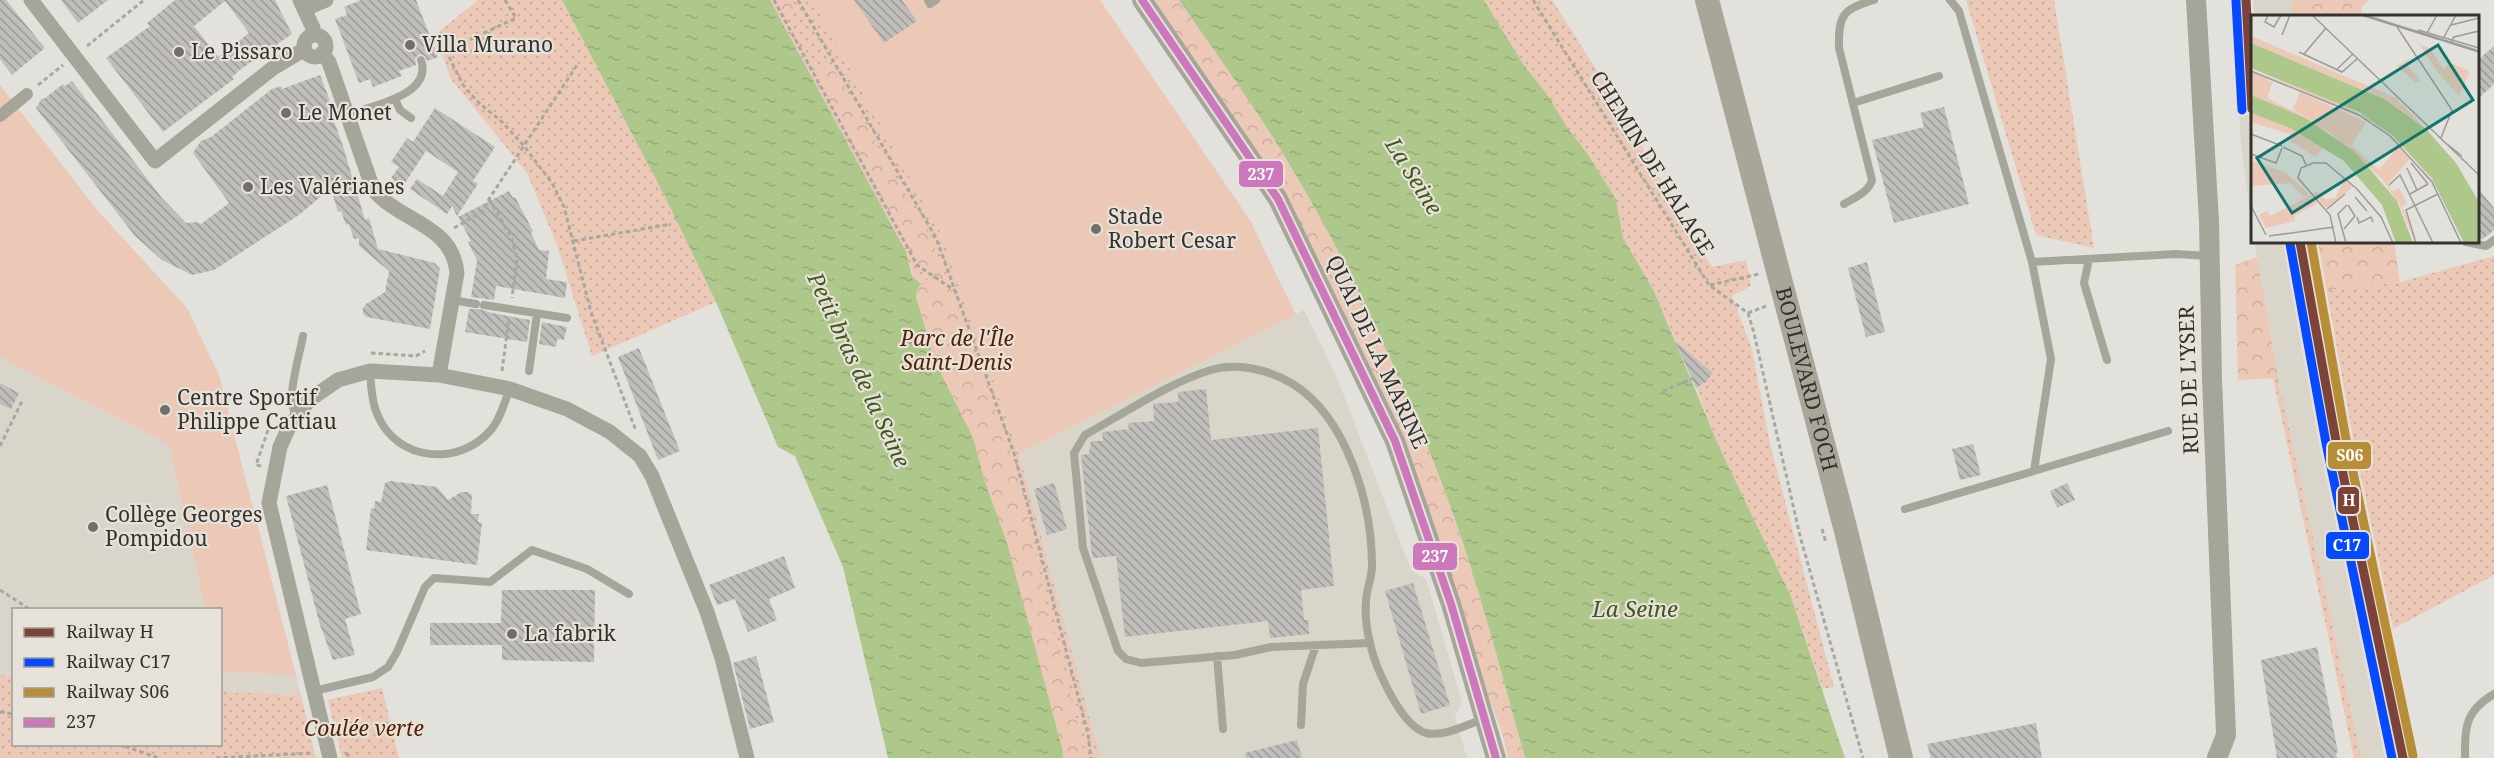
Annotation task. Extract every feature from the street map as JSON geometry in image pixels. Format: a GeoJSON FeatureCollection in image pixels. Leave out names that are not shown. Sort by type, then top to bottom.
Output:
{"type":"FeatureCollection","features":[{"type":"Feature","properties":{"kind":"main road","name":"BOULEVARD FOCH"},"geometry":{"type":"LineString","coordinates":[[1707,0],[1846,531],[1901,758]]}},
{"type":"Feature","properties":{"kind":"street"},"geometry":{"type":"LineString","coordinates":[[31,0],[155,161],[273,68],[305,49]]}},
{"type":"Feature","properties":{"kind":"street"},"geometry":{"type":"LineString","coordinates":[[314,35],[302,4],[326,0]]}},
{"type":"Feature","properties":{"kind":"street","name":"QUAI DE LA MARINE"},"geometry":{"type":"LineString","coordinates":[[1142,0],[1278,200],[1395,441],[1451,604],[1496,758]]}},
{"type":"Feature","properties":{"kind":"street","name":"RUE DE L'YSER"},"geometry":{"type":"LineString","coordinates":[[2196,0],[2209,256],[2211,379],[2226,735],[2217,758]]}},
{"type":"Feature","properties":{"kind":"street"},"geometry":{"type":"LineString","coordinates":[[314,35],[320,36],[324,41],[325,48],[322,53],[312,56],[305,49],[306,40],[314,35]]}},
{"type":"Feature","properties":{"kind":"street"},"geometry":{"type":"LineString","coordinates":[[322,53],[329,62],[349,114],[374,189],[384,201],[439,236],[450,247],[456,259],[457,273],[439,375]]}},
{"type":"Feature","properties":{"kind":"street"},"geometry":{"type":"LineString","coordinates":[[0,116],[27,94]]}},
{"type":"Feature","properties":{"kind":"street"},"geometry":{"type":"LineString","coordinates":[[329,755],[269,503],[280,447],[297,416],[309,400],[338,380],[370,371],[439,375],[510,389],[588,419],[624,442],[640,456],[652,476],[706,612],[722,658],[747,758]]}},
{"type":"Feature","properties":{"kind":"lane"},"geometry":{"type":"LineString","coordinates":[[928,0],[930,4],[936,0]]}},
{"type":"Feature","properties":{"kind":"lane"},"geometry":{"type":"LineString","coordinates":[[1844,204],[1871,185],[1872,180],[1839,48],[1839,26],[1842,17],[1852,6],[1874,0]]}},
{"type":"Feature","properties":{"kind":"lane"},"geometry":{"type":"LineString","coordinates":[[1950,0],[1959,11],[2032,262],[2051,359],[2034,471]]}},
{"type":"Feature","properties":{"kind":"lane"},"geometry":{"type":"LineString","coordinates":[[349,114],[395,99],[411,91],[422,72],[421,60]]}},
{"type":"Feature","properties":{"kind":"lane"},"geometry":{"type":"LineString","coordinates":[[1853,104],[1939,76]]}},
{"type":"Feature","properties":{"kind":"lane"},"geometry":{"type":"LineString","coordinates":[[395,99],[400,110],[411,118]]}},
{"type":"Feature","properties":{"kind":"lane"},"geometry":{"type":"LineString","coordinates":[[2471,243],[2486,246],[2494,240]]}},
{"type":"Feature","properties":{"kind":"lane"},"geometry":{"type":"LineString","coordinates":[[2032,262],[2176,254],[2209,256]]}},
{"type":"Feature","properties":{"kind":"lane"},"geometry":{"type":"LineString","coordinates":[[2090,259],[2084,283],[2107,360]]}},
{"type":"Feature","properties":{"kind":"lane"},"geometry":{"type":"LineString","coordinates":[[452,300],[567,318]]}},
{"type":"Feature","properties":{"kind":"lane"},"geometry":{"type":"LineString","coordinates":[[529,371],[537,314]]}},
{"type":"Feature","properties":{"kind":"lane"},"geometry":{"type":"LineString","coordinates":[[297,416],[292,410],[291,399],[303,336]]}},
{"type":"Feature","properties":{"kind":"lane"},"geometry":{"type":"LineString","coordinates":[[1370,644],[1272,647],[1217,656],[1141,663],[1126,659],[1118,651],[1083,548],[1074,453],[1085,435],[1176,385],[1212,369],[1244,367],[1278,375],[1302,390],[1324,413],[1344,442],[1360,487],[1370,532],[1372,568],[1366,602],[1370,644],[1396,705],[1409,722],[1428,734],[1440,733],[1484,719]]}},
{"type":"Feature","properties":{"kind":"lane"},"geometry":{"type":"LineString","coordinates":[[370,371],[377,415],[384,428],[405,447],[432,455],[444,456],[464,450],[480,440],[498,420],[510,389]]}},
{"type":"Feature","properties":{"kind":"lane"},"geometry":{"type":"LineString","coordinates":[[1905,509],[2168,431]]}},
{"type":"Feature","properties":{"kind":"lane"},"geometry":{"type":"LineString","coordinates":[[314,691],[373,677],[388,667],[397,652],[424,587],[434,578],[490,582],[532,550],[587,568],[629,594]]}},
{"type":"Feature","properties":{"kind":"lane"},"geometry":{"type":"LineString","coordinates":[[1301,725],[1303,684],[1316,645]]}},
{"type":"Feature","properties":{"kind":"lane"},"geometry":{"type":"LineString","coordinates":[[1217,656],[1222,729]]}},
{"type":"Feature","properties":{"kind":"lane"},"geometry":{"type":"LineString","coordinates":[[2465,758],[2468,722],[2476,706],[2494,694]]}},
{"type":"Feature","properties":{"kind":"path"},"geometry":{"type":"LineString","coordinates":[[505,0],[516,18],[446,51],[463,85],[524,146],[552,183],[564,207],[591,312],[642,446],[640,456]]}},
{"type":"Feature","properties":{"kind":"path"},"geometry":{"type":"LineString","coordinates":[[774,0],[917,266],[956,291]]}},
{"type":"Feature","properties":{"kind":"path"},"geometry":{"type":"LineString","coordinates":[[798,0],[936,238],[1014,453],[1088,734],[1091,758]]}},
{"type":"Feature","properties":{"kind":"path","name":"CHEMIN DE HALAGE"},"geometry":{"type":"LineString","coordinates":[[1533,0],[1709,285],[1748,313]]}},
{"type":"Feature","properties":{"kind":"path"},"geometry":{"type":"LineString","coordinates":[[439,236],[483,211],[577,65]]}},
{"type":"Feature","properties":{"kind":"path"},"geometry":{"type":"LineString","coordinates":[[489,199],[511,237],[517,258],[502,371]]}},
{"type":"Feature","properties":{"kind":"path"},"geometry":{"type":"LineString","coordinates":[[574,241],[671,224]]}},
{"type":"Feature","properties":{"kind":"path"},"geometry":{"type":"LineString","coordinates":[[1709,285],[1766,272]]}},
{"type":"Feature","properties":{"kind":"path"},"geometry":{"type":"LineString","coordinates":[[1765,307],[1748,313],[1800,536],[1863,758]]}},
{"type":"Feature","properties":{"kind":"path"},"geometry":{"type":"LineString","coordinates":[[1663,391],[1692,379]]}},
{"type":"Feature","properties":{"kind":"path"},"geometry":{"type":"LineString","coordinates":[[0,446],[23,399]]}},
{"type":"Feature","properties":{"kind":"path"},"geometry":{"type":"LineString","coordinates":[[0,591],[29,608]]}},
{"type":"Feature","properties":{"kind":"path"},"geometry":{"type":"LineString","coordinates":[[124,746],[159,758]]}},
{"type":"Feature","properties":{"kind":"path"},"geometry":{"type":"LineString","coordinates":[[216,758],[329,755]]}},
{"type":"Feature","properties":{"kind":"shaded area"},"geometry":{"type":"Polygon","coordinates":[[[2232,0],[2292,0],[2292,15],[2251,15],[2251,219],[2241,145],[2232,0]]]}},
{"type":"Feature","properties":{"kind":"shaded area"},"geometry":{"type":"Polygon","coordinates":[[[2255,243],[2313,243],[2382,635],[2411,758],[2354,758],[2263,302],[2255,243]]]}},
{"type":"Feature","properties":{"kind":"shaded area"},"geometry":{"type":"Polygon","coordinates":[[[1304,310],[1336,375],[1411,570],[1426,579],[1462,702],[1455,717],[1467,758],[1097,758],[1019,454],[1304,310]]]}},
{"type":"Feature","properties":{"kind":"shaded area","name":"Collège Georges Pompidou"},"geometry":{"type":"Polygon","coordinates":[[[0,357],[169,445],[205,608],[12,608],[12,676],[0,675],[0,357]]]}},
{"type":"Feature","properties":{"kind":"shaded area"},"geometry":{"type":"Polygon","coordinates":[[[222,672],[296,675],[301,695],[222,692],[222,672]]]}},
{"type":"Feature","properties":{"kind":"green space"},"geometry":{"type":"Polygon","coordinates":[[[478,0],[562,0],[664,195],[716,302],[592,356],[557,245],[527,173],[451,79],[435,35],[478,0]]]}},
{"type":"Feature","properties":{"kind":"green space","name":"Parc de l'Île Saint-Denis"},"geometry":{"type":"Polygon","coordinates":[[[770,0],[812,0],[943,237],[1019,454],[1100,758],[1063,758],[921,284],[913,276],[906,252],[770,0]]]}},
{"type":"Feature","properties":{"kind":"green space"},"geometry":{"type":"Polygon","coordinates":[[[770,0],[791,0],[796,9],[780,19],[770,0]]]}},
{"type":"Feature","properties":{"kind":"green space","name":"Stade Robert Cesar"},"geometry":{"type":"Polygon","coordinates":[[[812,0],[1100,0],[1250,220],[1296,315],[1019,454],[943,237],[812,0]]]}},
{"type":"Feature","properties":{"kind":"green space"},"geometry":{"type":"Polygon","coordinates":[[[1150,0],[1179,0],[1284,154],[1354,283],[1405,393],[1462,539],[1525,758],[1508,758],[1503,736],[1373,373],[1150,0]]]}},
{"type":"Feature","properties":{"kind":"green space"},"geometry":{"type":"Polygon","coordinates":[[[1484,0],[1552,0],[1607,86],[1712,267],[1746,260],[1751,286],[1732,296],[1752,349],[1770,444],[1834,687],[1823,689],[1790,594],[1721,451],[1696,388],[1706,382],[1713,373],[1692,356],[1684,360],[1654,291],[1623,238],[1616,199],[1549,97],[1523,64],[1484,0]]]}},
{"type":"Feature","properties":{"kind":"green space"},"geometry":{"type":"Polygon","coordinates":[[[1966,0],[2054,0],[2094,248],[2036,235],[1966,0]]]}},
{"type":"Feature","properties":{"kind":"green space"},"geometry":{"type":"Polygon","coordinates":[[[2292,0],[2369,0],[2361,8],[2362,15],[2292,15],[2292,0]]]}},
{"type":"Feature","properties":{"kind":"green space","name":"Parc de l'Île Saint-Denis"},"geometry":{"type":"Polygon","coordinates":[[[831,65],[931,238],[1011,451],[1025,503],[1048,616],[1065,671],[1085,758],[1063,758],[1007,543],[985,482],[973,438],[935,361],[916,297],[917,291],[928,280],[906,252],[811,75],[831,65]]]}},
{"type":"Feature","properties":{"kind":"green space","name":"Centre Sportif Philippe Cattiau"},"geometry":{"type":"Polygon","coordinates":[[[0,85],[98,211],[187,308],[219,375],[296,675],[222,672],[222,608],[205,608],[169,445],[0,357],[0,85]]]}},
{"type":"Feature","properties":{"kind":"green space"},"geometry":{"type":"Polygon","coordinates":[[[2313,243],[2394,243],[2400,282],[2321,291],[2313,243]]]}},
{"type":"Feature","properties":{"kind":"green space"},"geometry":{"type":"Polygon","coordinates":[[[2494,256],[2494,575],[2382,635],[2321,291],[2400,282],[2494,256]]]}},
{"type":"Feature","properties":{"kind":"green space"},"geometry":{"type":"Polygon","coordinates":[[[2257,257],[2278,378],[2238,380],[2235,265],[2257,257]]]}},
{"type":"Feature","properties":{"kind":"green space"},"geometry":{"type":"Polygon","coordinates":[[[2273,378],[2278,378],[2361,758],[2354,758],[2273,378]]]}},
{"type":"Feature","properties":{"kind":"green space","name":"Coulée verte"},"geometry":{"type":"Polygon","coordinates":[[[0,675],[12,676],[12,746],[222,746],[222,692],[301,695],[316,758],[0,758],[0,675]]]}},
{"type":"Feature","properties":{"kind":"green space","name":"Coulée verte"},"geometry":{"type":"Polygon","coordinates":[[[382,688],[399,758],[342,758],[328,700],[382,688]]]}},
{"type":"Feature","properties":{"kind":"water","name":"Petit bras de la Seine"},"geometry":{"type":"Polygon","coordinates":[[[562,0],[770,0],[906,252],[912,276],[921,284],[916,297],[935,361],[973,438],[985,482],[1007,543],[1063,758],[888,758],[843,567],[795,456],[778,447],[716,302],[664,195],[562,0]]]}},
{"type":"Feature","properties":{"kind":"water","name":"La Seine"},"geometry":{"type":"Polygon","coordinates":[[[1179,0],[1484,0],[1523,64],[1549,97],[1616,199],[1623,238],[1654,291],[1721,451],[1790,594],[1845,758],[1525,758],[1462,539],[1436,468],[1389,356],[1336,247],[1284,154],[1179,0]]]}},
{"type":"Feature","properties":{"kind":"building"},"geometry":{"type":"Polygon","coordinates":[[[0,0],[6,0],[45,48],[12,75],[0,59],[0,0]]]}},
{"type":"Feature","properties":{"kind":"building"},"geometry":{"type":"Polygon","coordinates":[[[61,0],[108,0],[78,23],[61,0]]]}},
{"type":"Feature","properties":{"kind":"building"},"geometry":{"type":"Polygon","coordinates":[[[175,0],[275,0],[292,34],[241,69],[232,77],[234,79],[163,132],[106,58],[150,26],[147,23],[175,0]],[[225,1],[194,26],[218,57],[249,33],[225,1]]]}},
{"type":"Feature","properties":{"kind":"building","name":"Villa Murano"},"geometry":{"type":"Polygon","coordinates":[[[361,0],[416,0],[438,57],[427,61],[425,56],[420,54],[415,58],[416,65],[399,71],[402,76],[373,87],[370,79],[359,83],[335,19],[347,15],[344,7],[361,0]]]}},
{"type":"Feature","properties":{"kind":"building"},"geometry":{"type":"Polygon","coordinates":[[[854,0],[902,0],[917,21],[884,43],[854,0]]]}},
{"type":"Feature","properties":{"kind":"building"},"geometry":{"type":"Polygon","coordinates":[[[2494,46],[2494,84],[2479,98],[2479,59],[2494,46]]]}},
{"type":"Feature","properties":{"kind":"building"},"geometry":{"type":"Polygon","coordinates":[[[320,75],[330,101],[327,102],[365,220],[369,218],[378,249],[435,263],[440,269],[430,329],[367,317],[363,314],[366,304],[385,292],[389,271],[359,246],[359,238],[354,239],[349,224],[346,225],[341,211],[338,212],[331,188],[299,215],[214,270],[192,275],[162,260],[135,236],[36,108],[42,98],[44,99],[63,84],[65,86],[72,81],[162,198],[186,223],[201,224],[229,203],[193,153],[201,141],[211,137],[272,89],[281,86],[282,89],[320,75]]]}},
{"type":"Feature","properties":{"kind":"building"},"geometry":{"type":"Polygon","coordinates":[[[1944,107],[1969,204],[1894,223],[1872,140],[1924,127],[1920,113],[1944,107]]]}},
{"type":"Feature","properties":{"kind":"building"},"geometry":{"type":"Polygon","coordinates":[[[435,108],[495,147],[473,181],[478,184],[457,216],[452,206],[447,214],[410,189],[417,179],[443,196],[458,172],[426,151],[403,186],[391,178],[399,167],[391,162],[407,138],[413,142],[435,108]]]}},
{"type":"Feature","properties":{"kind":"building"},"geometry":{"type":"Polygon","coordinates":[[[2479,189],[2494,208],[2494,230],[2483,239],[2479,238],[2479,189]]]}},
{"type":"Feature","properties":{"kind":"building"},"geometry":{"type":"Polygon","coordinates":[[[509,191],[513,198],[515,197],[533,231],[531,233],[539,250],[549,251],[546,279],[567,282],[565,298],[496,286],[494,300],[471,297],[477,260],[468,242],[471,241],[458,217],[509,191]]]}},
{"type":"Feature","properties":{"kind":"building"},"geometry":{"type":"Polygon","coordinates":[[[1867,262],[1885,332],[1866,337],[1848,268],[1867,262]]]}},
{"type":"Feature","properties":{"kind":"building"},"geometry":{"type":"Polygon","coordinates":[[[469,309],[530,320],[527,342],[465,332],[469,309]]]}},
{"type":"Feature","properties":{"kind":"building"},"geometry":{"type":"Polygon","coordinates":[[[542,322],[567,327],[564,340],[557,339],[556,347],[539,344],[542,322]]]}},
{"type":"Feature","properties":{"kind":"building"},"geometry":{"type":"Polygon","coordinates":[[[1675,341],[1713,373],[1706,382],[1696,388],[1675,341]]]}},
{"type":"Feature","properties":{"kind":"building"},"geometry":{"type":"Polygon","coordinates":[[[639,348],[680,451],[658,460],[618,357],[639,348]]]}},
{"type":"Feature","properties":{"kind":"building"},"geometry":{"type":"Polygon","coordinates":[[[0,383],[19,393],[11,409],[0,404],[0,383]]]}},
{"type":"Feature","properties":{"kind":"building"},"geometry":{"type":"Polygon","coordinates":[[[1206,389],[1211,440],[1318,428],[1334,586],[1301,590],[1304,620],[1308,620],[1309,634],[1270,638],[1268,621],[1125,637],[1116,556],[1093,558],[1092,556],[1081,455],[1089,454],[1091,441],[1103,441],[1102,432],[1129,429],[1128,423],[1154,421],[1153,404],[1178,402],[1178,392],[1206,389]]]}},
{"type":"Feature","properties":{"kind":"building"},"geometry":{"type":"Polygon","coordinates":[[[1973,444],[1981,475],[1960,480],[1952,449],[1973,444]]]}},
{"type":"Feature","properties":{"kind":"building"},"geometry":{"type":"Polygon","coordinates":[[[390,481],[437,487],[448,500],[461,492],[468,492],[472,495],[471,514],[479,514],[478,522],[482,523],[477,565],[366,550],[371,508],[374,509],[375,501],[381,502],[385,483],[390,481]]]}},
{"type":"Feature","properties":{"kind":"building"},"geometry":{"type":"Polygon","coordinates":[[[1054,483],[1067,529],[1047,535],[1034,489],[1054,483]]]}},
{"type":"Feature","properties":{"kind":"building"},"geometry":{"type":"Polygon","coordinates":[[[2067,483],[2075,500],[2057,508],[2050,491],[2067,483]]]}},
{"type":"Feature","properties":{"kind":"building"},"geometry":{"type":"Polygon","coordinates":[[[327,485],[361,614],[345,619],[355,655],[333,660],[320,625],[286,496],[327,485]]]}},
{"type":"Feature","properties":{"kind":"building"},"geometry":{"type":"Polygon","coordinates":[[[784,556],[795,588],[769,599],[777,620],[748,632],[735,599],[717,605],[709,585],[784,556]]]}},
{"type":"Feature","properties":{"kind":"building"},"geometry":{"type":"Polygon","coordinates":[[[1413,583],[1450,705],[1421,714],[1385,591],[1413,583]]]}},
{"type":"Feature","properties":{"kind":"building","name":"La fabrik"},"geometry":{"type":"Polygon","coordinates":[[[502,590],[595,590],[594,662],[502,660],[502,645],[430,645],[430,623],[501,623],[502,590]]]}},
{"type":"Feature","properties":{"kind":"building"},"geometry":{"type":"Polygon","coordinates":[[[2317,647],[2338,752],[2336,753],[2337,758],[2277,758],[2261,660],[2317,647]]]}},
{"type":"Feature","properties":{"kind":"building"},"geometry":{"type":"Polygon","coordinates":[[[756,656],[774,722],[750,729],[733,663],[756,656]]]}},
{"type":"Feature","properties":{"kind":"building"},"geometry":{"type":"Polygon","coordinates":[[[2036,723],[2042,758],[1931,758],[1927,744],[2036,723]]]}},
{"type":"Feature","properties":{"kind":"building"},"geometry":{"type":"Polygon","coordinates":[[[1297,740],[1302,758],[1246,758],[1245,753],[1297,740]]]}},
{"type":"Feature","properties":{"kind":"rail line","name":"H"},"geometry":{"type":"LineString","coordinates":[[2246,0],[2251,91]]}},
{"type":"Feature","properties":{"kind":"rail line","name":"C17"},"geometry":{"type":"LineString","coordinates":[[2236,1],[2242,110]]}},
{"type":"Feature","properties":{"kind":"rail line","name":"H"},"geometry":{"type":"LineString","coordinates":[[2300,243],[2336,441],[2403,758]]}},
{"type":"Feature","properties":{"kind":"rail line","name":"S06"},"geometry":{"type":"LineString","coordinates":[[2311,243],[2346,439],[2413,756]]}},
{"type":"Feature","properties":{"kind":"rail line","name":"C17"},"geometry":{"type":"LineString","coordinates":[[2290,244],[2326,443],[2392,758]]}},
{"type":"Feature","properties":{"kind":"transit line","name":"237"},"geometry":{"type":"LineString","coordinates":[[1142,0],[1278,199],[1395,441],[1451,604],[1496,758]]}},
{"type":"Feature","properties":{"kind":"place","name":"Villa Murano"},"geometry":{"type":"Point","coordinates":[410,45]}},
{"type":"Feature","properties":{"kind":"place","name":"Le Pissaro"},"geometry":{"type":"Point","coordinates":[179,52]}},
{"type":"Feature","properties":{"kind":"place","name":"Le Monet"},"geometry":{"type":"Point","coordinates":[286,113]}},
{"type":"Feature","properties":{"kind":"place","name":"Les Valérianes"},"geometry":{"type":"Point","coordinates":[248,187]}},
{"type":"Feature","properties":{"kind":"place","name":"Stade Robert Cesar"},"geometry":{"type":"Point","coordinates":[1096,229]}},
{"type":"Feature","properties":{"kind":"place","name":"Centre Sportif Philippe Cattiau"},"geometry":{"type":"Point","coordinates":[165,410]}},
{"type":"Feature","properties":{"kind":"place","name":"Collège Georges Pompidou"},"geometry":{"type":"Point","coordinates":[93,527]}},
{"type":"Feature","properties":{"kind":"place","name":"La fabrik"},"geometry":{"type":"Point","coordinates":[512,634]}}]}
